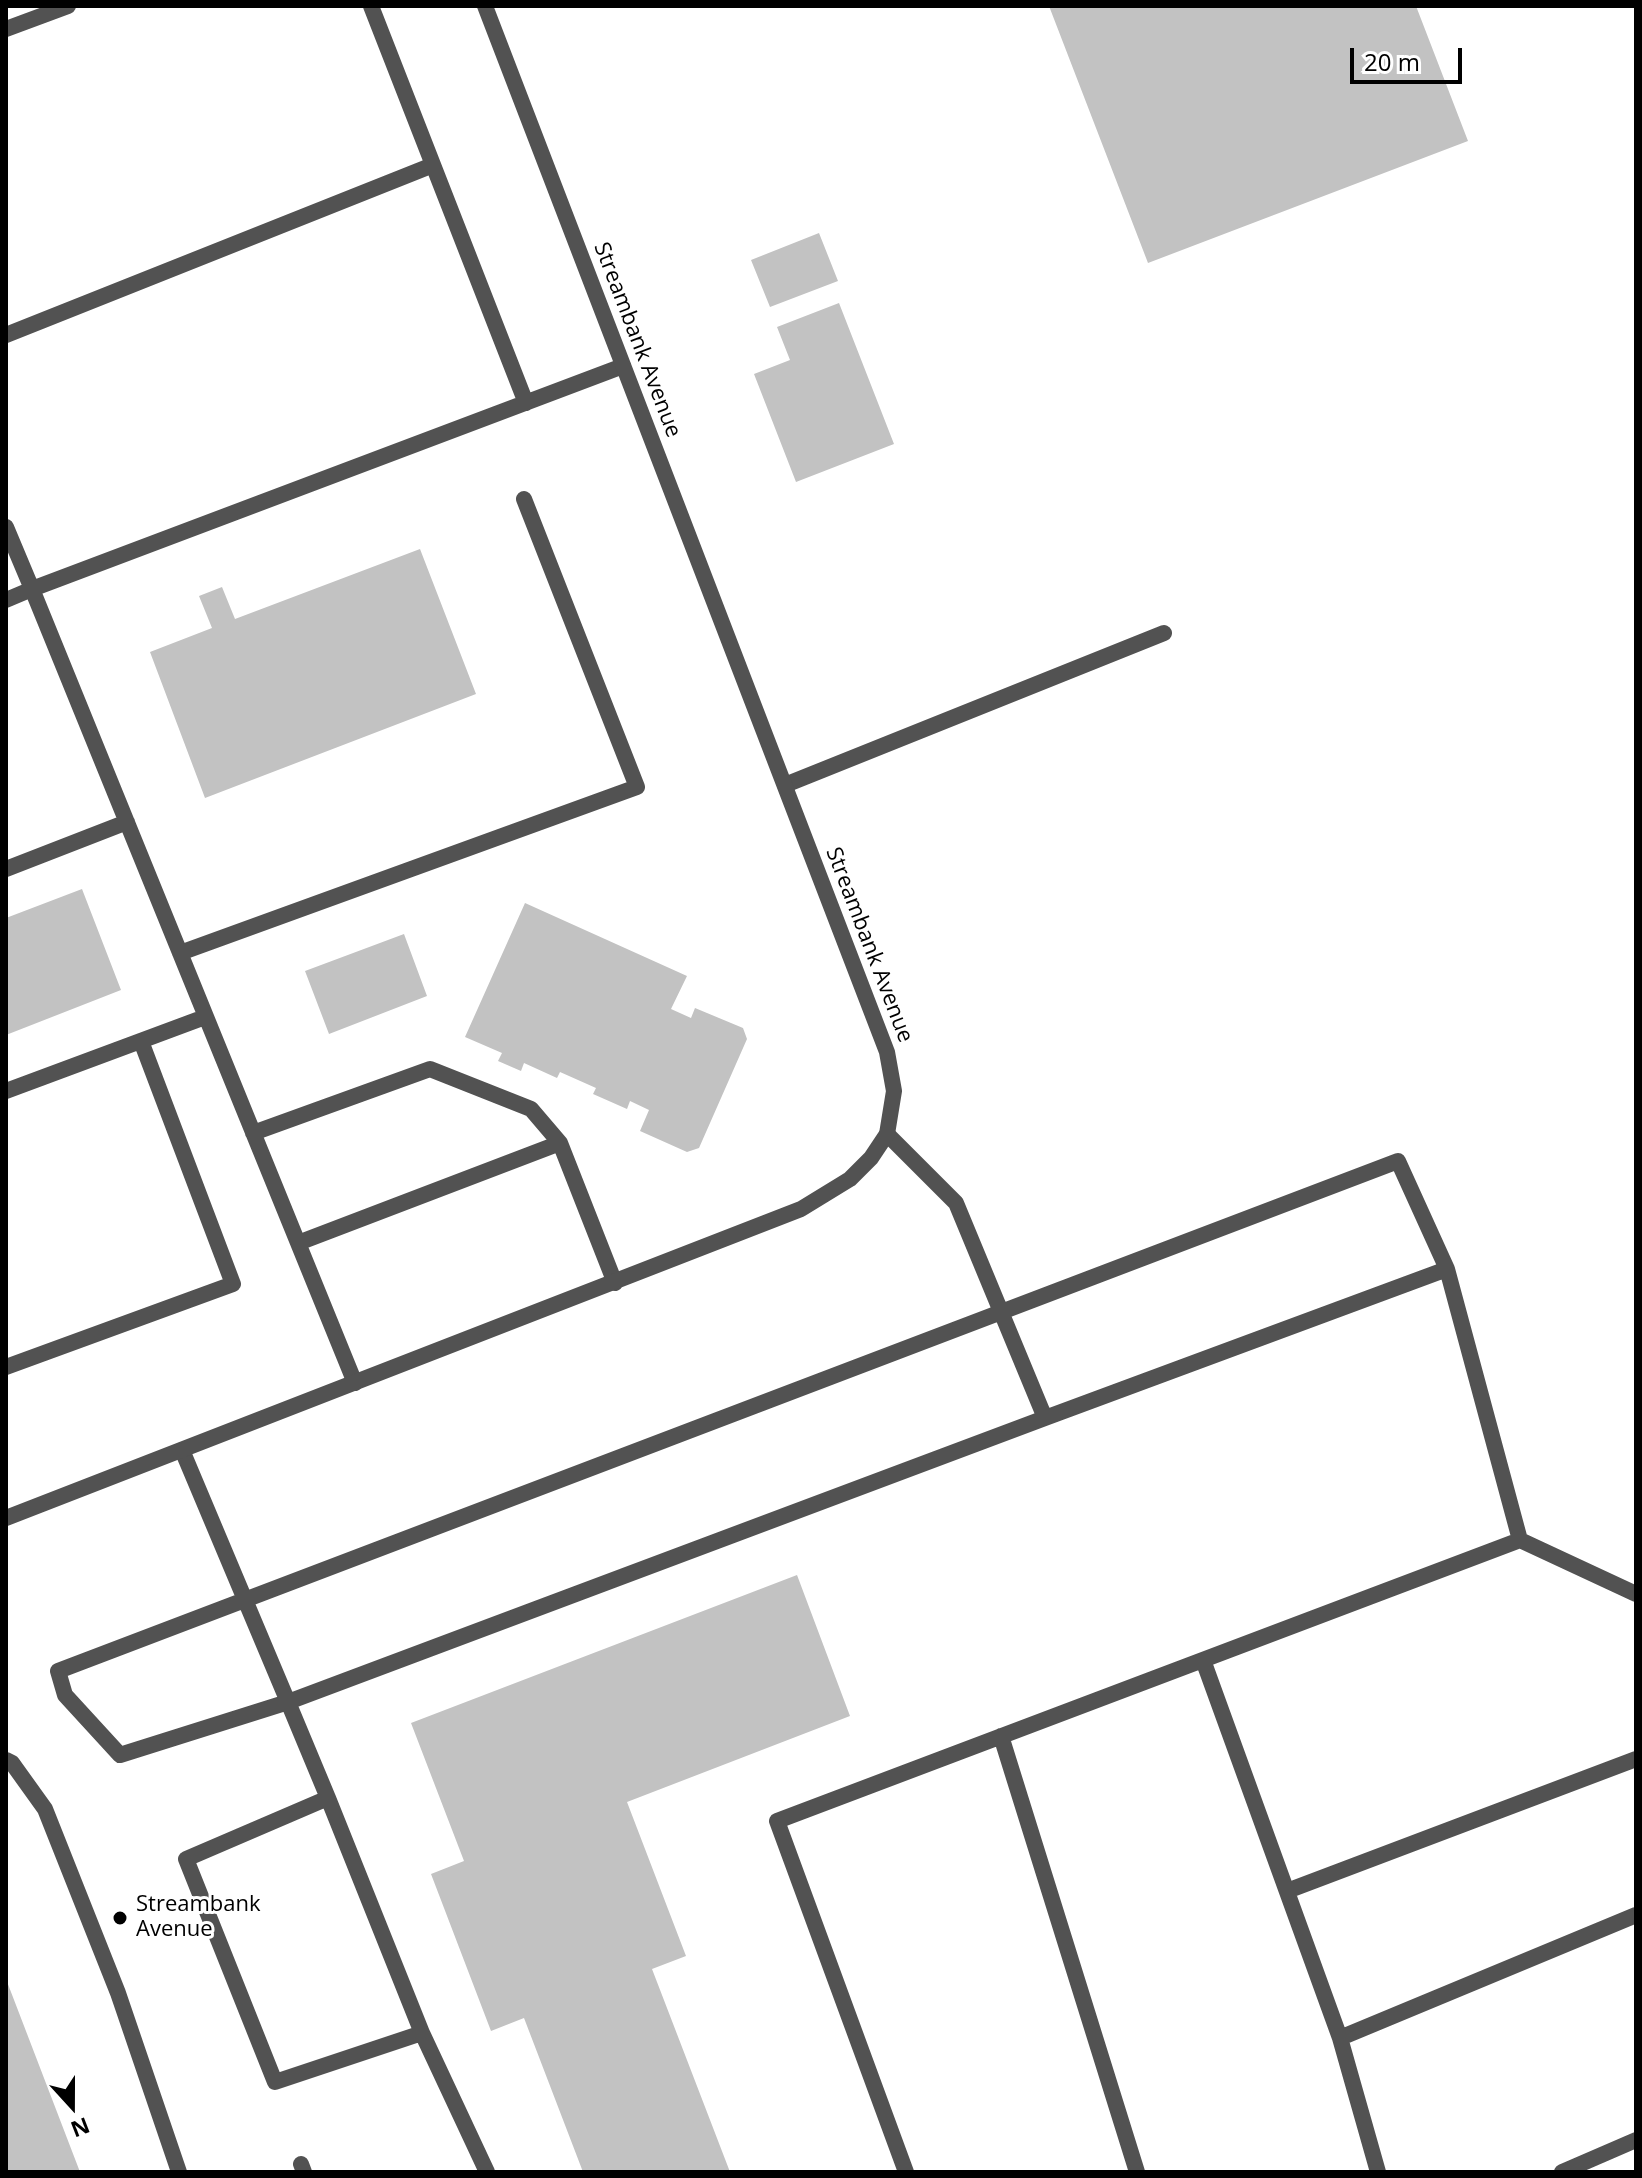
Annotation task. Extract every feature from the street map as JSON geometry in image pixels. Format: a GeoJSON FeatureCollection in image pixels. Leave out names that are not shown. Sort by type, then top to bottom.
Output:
{"type":"FeatureCollection","features":[{"type":"Feature","properties":{"kind":"street"},"geometry":{"type":"LineString","coordinates":[[6,29],[68,6]]}},
{"type":"Feature","properties":{"kind":"street"},"geometry":{"type":"LineString","coordinates":[[371,6],[526,403]]}},
{"type":"Feature","properties":{"kind":"street","name":"Streambank Avenue"},"geometry":{"type":"LineString","coordinates":[[6,1518],[801,1209],[850,1179],[871,1158],[887,1134],[894,1091],[887,1052],[485,6]]}},
{"type":"Feature","properties":{"kind":"street"},"geometry":{"type":"LineString","coordinates":[[6,335],[433,165]]}},
{"type":"Feature","properties":{"kind":"street"},"geometry":{"type":"LineString","coordinates":[[6,600],[623,366]]}},
{"type":"Feature","properties":{"kind":"street"},"geometry":{"type":"LineString","coordinates":[[180,953],[637,787],[524,499]]}},
{"type":"Feature","properties":{"kind":"street"},"geometry":{"type":"LineString","coordinates":[[6,527],[355,1383]]}},
{"type":"Feature","properties":{"kind":"street"},"geometry":{"type":"LineString","coordinates":[[785,785],[1164,633]]}},
{"type":"Feature","properties":{"kind":"street"},"geometry":{"type":"LineString","coordinates":[[6,869],[127,822]]}},
{"type":"Feature","properties":{"kind":"street"},"geometry":{"type":"LineString","coordinates":[[6,1091],[205,1017]]}},
{"type":"Feature","properties":{"kind":"street"},"geometry":{"type":"LineString","coordinates":[[6,1367],[233,1284],[141,1041]]}},
{"type":"Feature","properties":{"kind":"street"},"geometry":{"type":"LineString","coordinates":[[253,1133],[430,1069],[531,1109],[560,1143],[615,1283]]}},
{"type":"Feature","properties":{"kind":"street"},"geometry":{"type":"LineString","coordinates":[[887,1134],[956,1203],[1045,1418]]}},
{"type":"Feature","properties":{"kind":"street"},"geometry":{"type":"LineString","coordinates":[[298,1243],[560,1143]]}},
{"type":"Feature","properties":{"kind":"street"},"geometry":{"type":"LineString","coordinates":[[1447,1269],[288,1702],[120,1755],[65,1695],[58,1671],[1398,1161],[1447,1269],[1520,1540]]}},
{"type":"Feature","properties":{"kind":"street"},"geometry":{"type":"LineString","coordinates":[[182,1450],[328,1798],[422,2033],[487,2172]]}},
{"type":"Feature","properties":{"kind":"street"},"geometry":{"type":"LineString","coordinates":[[906,2172],[777,1821],[1520,1540],[1636,1594]]}},
{"type":"Feature","properties":{"kind":"street"},"geometry":{"type":"LineString","coordinates":[[1203,1660],[1340,2038],[1378,2172]]}},
{"type":"Feature","properties":{"kind":"street"},"geometry":{"type":"LineString","coordinates":[[1001,1736],[1137,2172]]}},
{"type":"Feature","properties":{"kind":"street"},"geometry":{"type":"LineString","coordinates":[[1287,1891],[1636,1759]]}},
{"type":"Feature","properties":{"kind":"street"},"geometry":{"type":"LineString","coordinates":[[6,1760],[12,1763],[45,1809],[118,1993],[179,2172]]}},
{"type":"Feature","properties":{"kind":"street"},"geometry":{"type":"LineString","coordinates":[[328,1798],[186,1859],[269,2067],[275,2082],[422,2033]]}},
{"type":"Feature","properties":{"kind":"street"},"geometry":{"type":"LineString","coordinates":[[1340,2038],[1636,1915]]}},
{"type":"Feature","properties":{"kind":"street"},"geometry":{"type":"LineString","coordinates":[[1562,2172],[1636,2140]]}},
{"type":"Feature","properties":{"kind":"building"},"geometry":{"type":"Polygon","coordinates":[[[1049,6],[1416,6],[1468,141],[1148,263],[1049,6]]]}},
{"type":"Feature","properties":{"kind":"building"},"geometry":{"type":"Polygon","coordinates":[[[819,233],[838,281],[770,307],[751,260],[819,233]]]}},
{"type":"Feature","properties":{"kind":"building"},"geometry":{"type":"Polygon","coordinates":[[[839,303],[894,444],[796,482],[754,374],[790,360],[777,327],[839,303]]]}},
{"type":"Feature","properties":{"kind":"building"},"geometry":{"type":"Polygon","coordinates":[[[420,549],[476,694],[205,798],[150,652],[212,628],[199,596],[222,587],[235,619],[420,549]]]}},
{"type":"Feature","properties":{"kind":"building"},"geometry":{"type":"Polygon","coordinates":[[[82,889],[121,990],[6,1035],[6,918],[82,889]]]}},
{"type":"Feature","properties":{"kind":"building"},"geometry":{"type":"Polygon","coordinates":[[[525,903],[687,976],[671,1009],[691,1018],[695,1008],[743,1028],[747,1039],[699,1148],[687,1152],[640,1131],[649,1110],[630,1101],[627,1109],[593,1094],[596,1088],[560,1072],[557,1078],[524,1063],[521,1071],[498,1061],[502,1053],[465,1037],[525,903]]]}},
{"type":"Feature","properties":{"kind":"building"},"geometry":{"type":"Polygon","coordinates":[[[404,934],[427,996],[329,1034],[305,971],[404,934]]]}},
{"type":"Feature","properties":{"kind":"building"},"geometry":{"type":"Polygon","coordinates":[[[797,1575],[850,1716],[627,1802],[686,1956],[652,1969],[730,2172],[583,2172],[524,2018],[491,2031],[431,1874],[464,1861],[411,1723],[797,1575]]]}},
{"type":"Feature","properties":{"kind":"building"},"geometry":{"type":"Polygon","coordinates":[[[6,1979],[80,2172],[6,2172],[6,1979]]]}},
{"type":"Feature","properties":{"kind":"place","name":"Streambank Avenue"},"geometry":{"type":"Point","coordinates":[120,1918]}}]}
